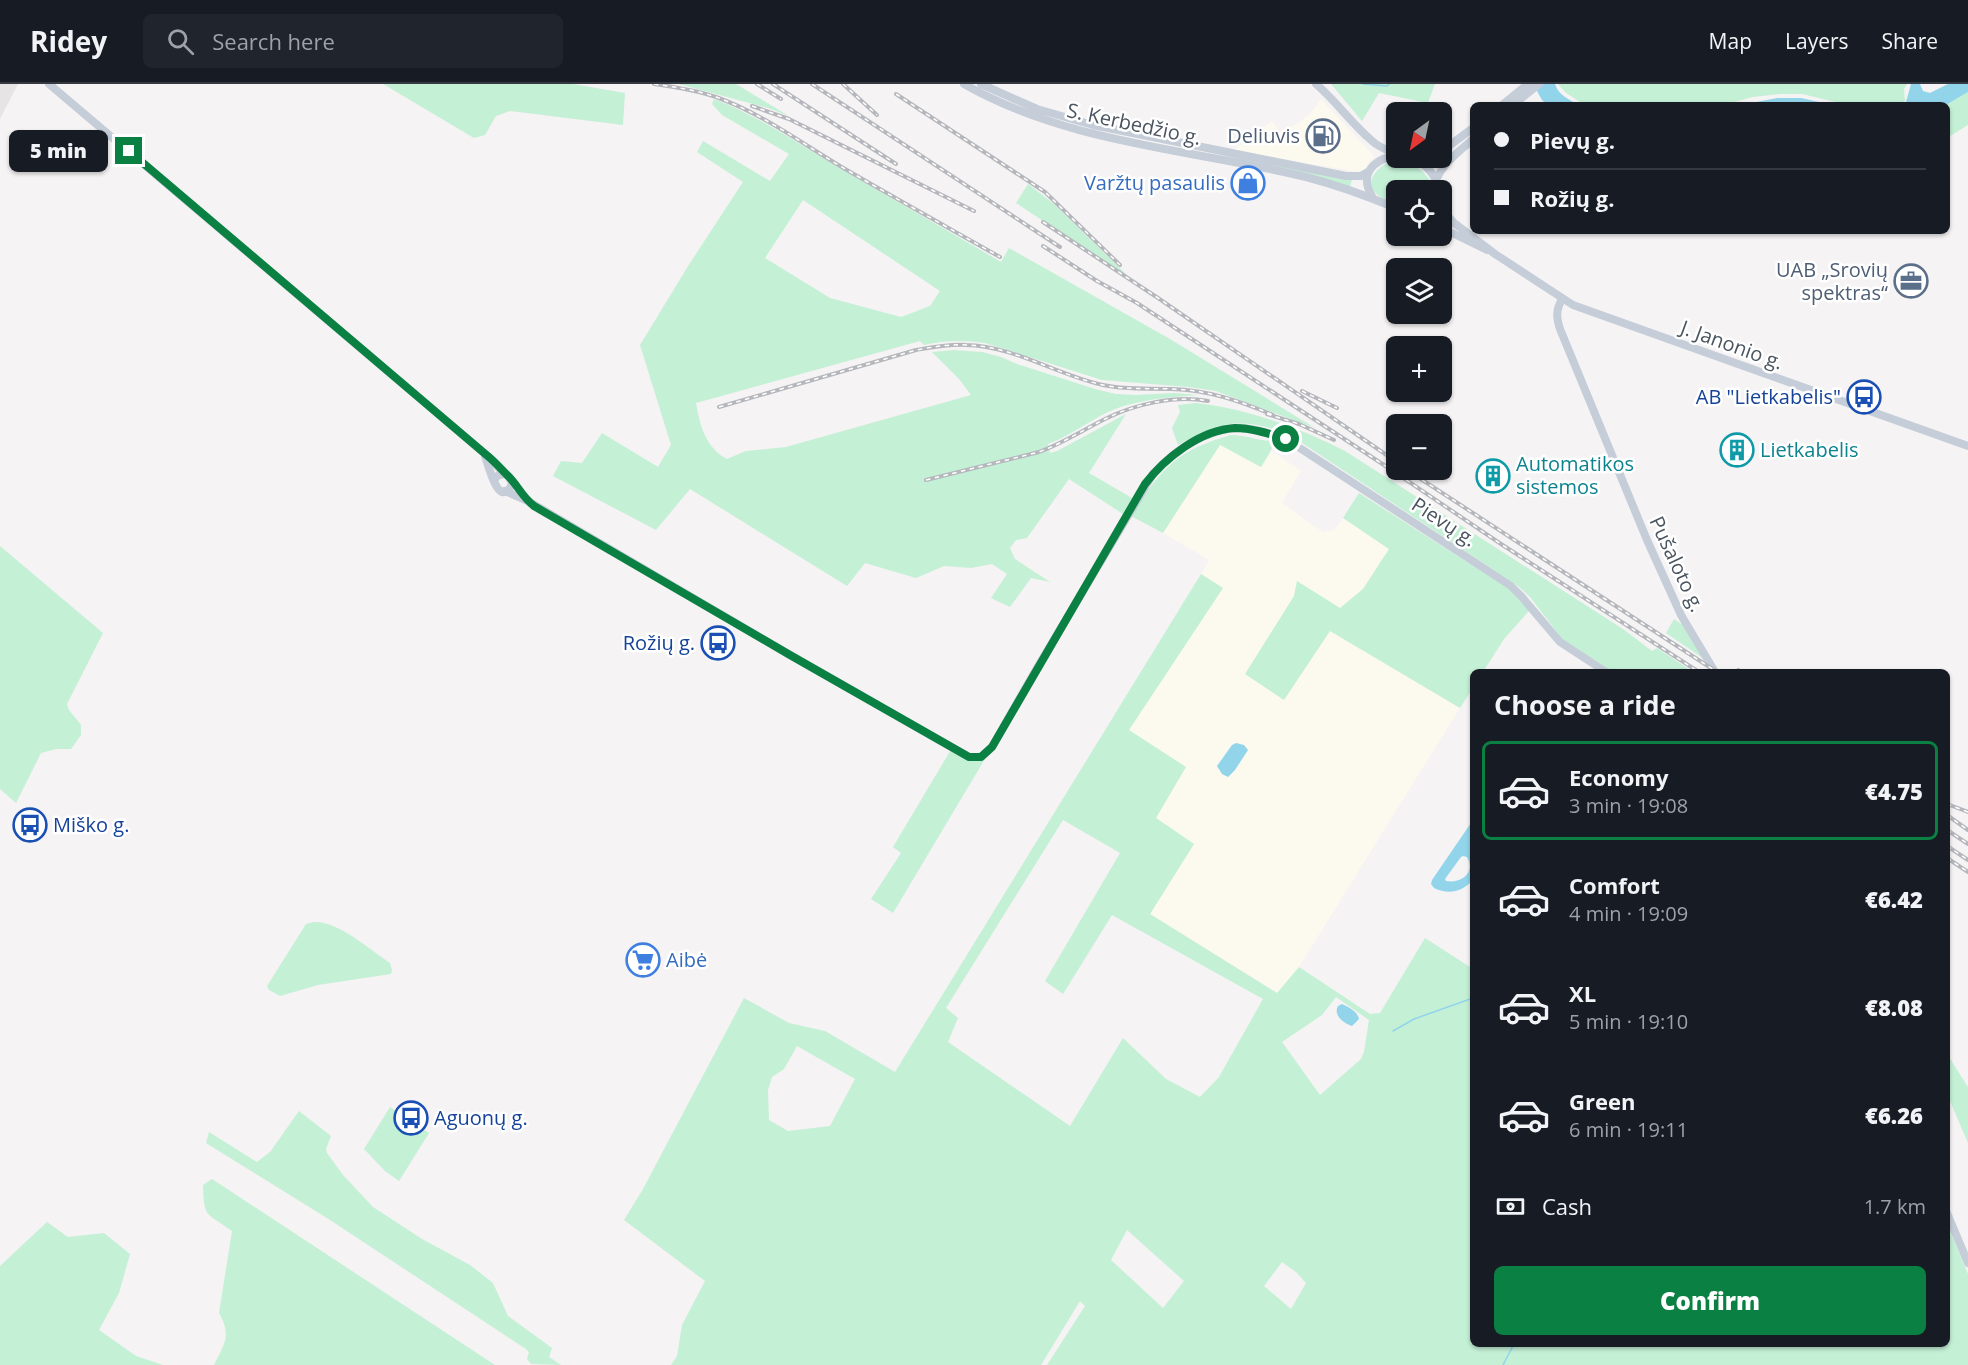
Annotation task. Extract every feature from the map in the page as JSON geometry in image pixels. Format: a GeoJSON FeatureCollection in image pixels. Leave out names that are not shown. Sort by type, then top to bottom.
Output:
{"type":"FeatureCollection","features":[{"type":"Feature","properties":{"kind":"main road"},"geometry":{"type":"LineString","coordinates":[[49,84],[495,463],[504,474],[509,476],[528,501]]}},
{"type":"Feature","properties":{"kind":"main road","name":"S. Kerbedžio g."},"geometry":{"type":"LineString","coordinates":[[964,84],[1002,104],[1060,125],[1346,176],[1360,176],[1368,172]]}},
{"type":"Feature","properties":{"kind":"main road","name":"S. Kerbedžio g."},"geometry":{"type":"LineString","coordinates":[[981,84],[1037,109],[1064,117],[1306,177],[1386,204]]}},
{"type":"Feature","properties":{"kind":"main road"},"geometry":{"type":"LineString","coordinates":[[1316,84],[1330,96]]}},
{"type":"Feature","properties":{"kind":"main road"},"geometry":{"type":"LineString","coordinates":[[1321,84],[1371,141],[1377,152],[1377,162]]}},
{"type":"Feature","properties":{"kind":"main road"},"geometry":{"type":"LineString","coordinates":[[1506,102],[1528,84]]}},
{"type":"Feature","properties":{"kind":"main road"},"geometry":{"type":"LineString","coordinates":[[1517,102],[1539,84]]}},
{"type":"Feature","properties":{"kind":"main road"},"geometry":{"type":"LineString","coordinates":[[1452,144],[1470,130]]}},
{"type":"Feature","properties":{"kind":"main road"},"geometry":{"type":"LineString","coordinates":[[1371,141],[1386,149]]}},
{"type":"Feature","properties":{"kind":"main road"},"geometry":{"type":"LineString","coordinates":[[1427,168],[1436,180],[1442,168],[1470,143]]}},
{"type":"Feature","properties":{"kind":"main road"},"geometry":{"type":"LineString","coordinates":[[1373,198],[1367,184],[1368,172],[1377,162],[1386,158]]}},
{"type":"Feature","properties":{"kind":"main road","name":"J. Janonio g."},"geometry":{"type":"LineString","coordinates":[[1452,221],[1495,254],[1573,305],[1968,446]]}},
{"type":"Feature","properties":{"kind":"main road","name":"J. Janonio g."},"geometry":{"type":"LineString","coordinates":[[1452,233],[1495,254]]}},
{"type":"Feature","properties":{"kind":"main road","name":"Pušaloto g."},"geometry":{"type":"LineString","coordinates":[[1562,299],[1557,312],[1560,329],[1647,540],[1681,615],[1713,669]]}},
{"type":"Feature","properties":{"kind":"main road","name":"Pievų g."},"geometry":{"type":"LineString","coordinates":[[528,501],[550,516],[952,748],[975,758],[981,757],[992,747],[1145,484],[1162,464],[1194,442],[1217,432],[1236,428],[1286,439],[1511,586],[1560,642],[1601,669]]}},
{"type":"Feature","properties":{"kind":"main road"},"geometry":{"type":"LineString","coordinates":[[485,455],[498,490],[528,501]]}},
{"type":"Feature","properties":{"kind":"main road"},"geometry":{"type":"LineString","coordinates":[[495,481],[497,476],[504,474]]}},
{"type":"Feature","properties":{"kind":"main road"},"geometry":{"type":"LineString","coordinates":[[505,491],[511,486],[512,481]]}},
{"type":"Feature","properties":{"kind":"main road"},"geometry":{"type":"LineString","coordinates":[[1950,1220],[1968,1263]]}},
{"type":"Feature","properties":{"kind":"shaded area"},"geometry":{"type":"Polygon","coordinates":[[[0,84],[18,84],[0,119],[0,84]]]}},
{"type":"Feature","properties":{"kind":"shaded area"},"geometry":{"type":"Polygon","coordinates":[[[1321,99],[1373,155],[1364,169],[1358,172],[1233,150],[1272,121],[1282,134],[1310,114],[1321,99]]]}},
{"type":"Feature","properties":{"kind":"shaded area"},"geometry":{"type":"Polygon","coordinates":[[[1220,444],[1261,467],[1272,451],[1301,471],[1282,503],[1323,532],[1334,530],[1343,518],[1389,549],[1363,589],[1340,608],[1297,582],[1294,596],[1246,674],[1284,700],[1330,631],[1460,708],[1299,967],[1278,993],[1150,914],[1194,844],[1156,818],[1129,730],[1223,588],[1201,574],[1209,560],[1163,533],[1220,444]]]}},
{"type":"Feature","properties":{"kind":"green space"},"geometry":{"type":"Polygon","coordinates":[[[383,84],[573,84],[625,93],[623,125],[510,111],[496,116],[485,135],[474,138],[383,84]]]}},
{"type":"Feature","properties":{"kind":"green space"},"geometry":{"type":"Polygon","coordinates":[[[679,84],[736,84],[789,116],[768,108],[679,84]]]}},
{"type":"Feature","properties":{"kind":"green space"},"geometry":{"type":"Polygon","coordinates":[[[1331,84],[1435,84],[1428,102],[1379,93],[1362,121],[1331,84]]]}},
{"type":"Feature","properties":{"kind":"green space"},"geometry":{"type":"Polygon","coordinates":[[[1558,84],[1907,84],[1904,89],[1905,101],[1903,102],[1835,102],[1802,94],[1781,94],[1734,102],[1580,102],[1566,93],[1558,84]]]}},
{"type":"Feature","properties":{"kind":"green space"},"geometry":{"type":"Polygon","coordinates":[[[1968,92],[1968,125],[1950,136],[1950,103],[1968,92]]]}},
{"type":"Feature","properties":{"kind":"green space"},"geometry":{"type":"Polygon","coordinates":[[[714,99],[762,122],[1001,262],[1009,248],[1170,339],[1315,428],[1216,391],[1102,380],[985,343],[962,341],[924,345],[920,341],[696,403],[705,436],[714,449],[727,459],[746,451],[786,447],[971,395],[959,379],[932,352],[953,350],[982,352],[1116,394],[1199,395],[1157,399],[1115,409],[1048,444],[1050,453],[1057,451],[1126,414],[1089,473],[1132,498],[1123,514],[1069,479],[1027,538],[1016,540],[1010,548],[1015,559],[1050,582],[1031,578],[1010,607],[991,598],[1007,574],[992,564],[971,568],[944,566],[916,578],[865,563],[847,586],[690,489],[656,530],[553,476],[561,461],[582,463],[602,433],[658,467],[671,445],[640,345],[743,182],[697,152],[703,141],[770,181],[789,154],[722,115],[712,104],[714,99]],[[803,200],[765,258],[830,298],[901,317],[930,306],[940,291],[803,200]]]}},
{"type":"Feature","properties":{"kind":"green space"},"geometry":{"type":"Polygon","coordinates":[[[1210,152],[1352,180],[1350,187],[1210,152]]]}},
{"type":"Feature","properties":{"kind":"green space"},"geometry":{"type":"Polygon","coordinates":[[[1386,164],[1386,168],[1418,168],[1429,180],[1386,180],[1386,199],[1374,191],[1371,186],[1374,176],[1386,164]]]}},
{"type":"Feature","properties":{"kind":"green space"},"geometry":{"type":"Polygon","coordinates":[[[1028,184],[1054,204],[1130,278],[1016,203],[1028,184]]]}},
{"type":"Feature","properties":{"kind":"green space"},"geometry":{"type":"Polygon","coordinates":[[[1196,403],[1254,414],[1309,434],[1345,451],[1386,477],[1386,480],[1390,480],[1623,629],[1652,651],[1657,648],[1688,669],[1608,669],[1563,640],[1530,597],[1518,586],[1287,433],[1243,423],[1231,424],[1219,426],[1178,445],[1172,428],[1180,412],[1178,405],[1196,403]]]}},
{"type":"Feature","properties":{"kind":"green space"},"geometry":{"type":"Polygon","coordinates":[[[1231,435],[1277,440],[1261,467],[1220,445],[1163,533],[1131,516],[1161,473],[1183,455],[1231,435]]]}},
{"type":"Feature","properties":{"kind":"green space"},"geometry":{"type":"Polygon","coordinates":[[[1359,493],[1509,589],[1529,611],[1504,639],[1485,669],[1470,669],[1470,693],[1460,708],[1330,631],[1284,700],[1245,674],[1294,596],[1297,581],[1340,608],[1363,589],[1389,549],[1343,518],[1359,493]]]}},
{"type":"Feature","properties":{"kind":"green space"},"geometry":{"type":"Polygon","coordinates":[[[0,546],[103,633],[67,704],[81,725],[81,735],[71,749],[56,749],[41,753],[16,803],[0,789],[0,546]]]}},
{"type":"Feature","properties":{"kind":"green space"},"geometry":{"type":"Polygon","coordinates":[[[1201,574],[1223,588],[1129,730],[1186,767],[1156,818],[1194,844],[1150,914],[1277,993],[1299,967],[1370,1014],[1380,1013],[1425,938],[1470,967],[1470,1347],[1950,1347],[1950,1231],[1968,1274],[1968,1365],[1047,1365],[1085,1306],[1080,1301],[1041,1365],[671,1365],[677,1356],[682,1325],[705,1281],[624,1220],[643,1189],[744,998],[789,1023],[825,1031],[895,1072],[1201,574]],[[1063,820],[946,1008],[958,1018],[948,1042],[1070,1126],[1123,1038],[1166,1079],[1200,1097],[1219,1077],[1263,999],[1112,915],[1063,994],[1045,981],[1120,853],[1063,820]],[[1336,997],[1322,1015],[1282,1042],[1320,1095],[1361,1059],[1364,1052],[1369,1020],[1336,997]],[[797,1046],[784,1069],[772,1077],[768,1090],[769,1120],[788,1131],[830,1126],[855,1079],[797,1046]],[[1127,1230],[1111,1260],[1163,1308],[1184,1281],[1127,1230]],[[1282,1262],[1264,1286],[1291,1309],[1306,1283],[1282,1262]]]}},
{"type":"Feature","properties":{"kind":"green space"},"geometry":{"type":"Polygon","coordinates":[[[1674,619],[1683,625],[1707,661],[1666,633],[1674,619]]]}},
{"type":"Feature","properties":{"kind":"green space"},"geometry":{"type":"Polygon","coordinates":[[[992,747],[893,913],[871,899],[901,853],[893,847],[952,748],[975,757],[992,747]]]}},
{"type":"Feature","properties":{"kind":"green space"},"geometry":{"type":"Polygon","coordinates":[[[314,922],[333,926],[353,937],[390,963],[391,974],[318,985],[280,996],[269,990],[267,986],[306,924],[314,922]]]}},
{"type":"Feature","properties":{"kind":"green space"},"geometry":{"type":"Polygon","coordinates":[[[1950,1059],[1968,1087],[1968,1143],[1950,1101],[1950,1059]]]}},
{"type":"Feature","properties":{"kind":"green space"},"geometry":{"type":"Polygon","coordinates":[[[390,1107],[429,1133],[399,1181],[385,1171],[364,1149],[390,1107]]]}},
{"type":"Feature","properties":{"kind":"green space"},"geometry":{"type":"Polygon","coordinates":[[[299,1111],[331,1136],[326,1149],[327,1153],[343,1175],[373,1207],[422,1239],[470,1265],[493,1283],[508,1316],[552,1348],[549,1357],[561,1365],[531,1364],[527,1359],[529,1352],[526,1349],[330,1220],[206,1143],[209,1132],[257,1162],[270,1152],[299,1111]]]}},
{"type":"Feature","properties":{"kind":"green space"},"geometry":{"type":"Polygon","coordinates":[[[212,1179],[495,1365],[214,1365],[226,1334],[219,1313],[232,1231],[208,1214],[204,1204],[203,1185],[212,1179]]]}},
{"type":"Feature","properties":{"kind":"green space"},"geometry":{"type":"Polygon","coordinates":[[[47,1222],[68,1237],[104,1233],[130,1254],[119,1293],[99,1330],[136,1356],[163,1365],[0,1365],[0,1266],[47,1222]]]}},
{"type":"Feature","properties":{"kind":"water"},"geometry":{"type":"Polygon","coordinates":[[[1533,84],[1555,84],[1562,94],[1574,102],[1544,102],[1533,84]]]}},
{"type":"Feature","properties":{"kind":"water"},"geometry":{"type":"Polygon","coordinates":[[[1911,84],[1920,84],[1923,91],[1930,93],[1948,84],[1968,84],[1968,92],[1950,103],[1906,102],[1911,84]]]}},
{"type":"Feature","properties":{"kind":"water"},"geometry":{"type":"Polygon","coordinates":[[[1777,98],[1801,98],[1819,102],[1756,102],[1777,98]]]}},
{"type":"Feature","properties":{"kind":"water"},"geometry":{"type":"Polygon","coordinates":[[[1236,743],[1244,745],[1248,750],[1228,777],[1222,774],[1217,766],[1232,745],[1236,743]]]}},
{"type":"Feature","properties":{"kind":"water"},"geometry":{"type":"Polygon","coordinates":[[[1470,824],[1470,868],[1470,882],[1460,890],[1450,892],[1434,888],[1431,884],[1470,824]],[[1463,856],[1445,879],[1446,881],[1457,881],[1466,876],[1469,863],[1467,857],[1463,856]]]}},
{"type":"Feature","properties":{"kind":"water"},"geometry":{"type":"Polygon","coordinates":[[[1342,1004],[1358,1016],[1359,1019],[1352,1026],[1342,1021],[1338,1015],[1338,1006],[1342,1004]]]}},
{"type":"Feature","properties":{"kind":"waterway"},"geometry":{"type":"LineString","coordinates":[[1363,84],[1387,86],[1389,84]]}},
{"type":"Feature","properties":{"kind":"waterway"},"geometry":{"type":"LineString","coordinates":[[1393,1031],[1414,1019],[1470,999]]}},
{"type":"Feature","properties":{"kind":"waterway"},"geometry":{"type":"LineString","coordinates":[[1503,1365],[1512,1347]]}},
{"type":"Feature","properties":{"kind":"railway"},"geometry":{"type":"LineString","coordinates":[[654,84],[708,95],[749,111],[860,178],[1000,257]]}},
{"type":"Feature","properties":{"kind":"railway"},"geometry":{"type":"LineString","coordinates":[[757,84],[781,99]]}},
{"type":"Feature","properties":{"kind":"railway"},"geometry":{"type":"LineString","coordinates":[[773,84],[896,164]]}},
{"type":"Feature","properties":{"kind":"railway"},"geometry":{"type":"LineString","coordinates":[[812,84],[1060,247]]}},
{"type":"Feature","properties":{"kind":"railway"},"geometry":{"type":"LineString","coordinates":[[843,84],[877,115]]}},
{"type":"Feature","properties":{"kind":"railway"},"geometry":{"type":"LineString","coordinates":[[896,94],[1045,192],[1120,265]]}},
{"type":"Feature","properties":{"kind":"railway"},"geometry":{"type":"LineString","coordinates":[[752,106],[789,119],[974,211]]}},
{"type":"Feature","properties":{"kind":"railway"},"geometry":{"type":"LineString","coordinates":[[1043,222],[1386,455]]}},
{"type":"Feature","properties":{"kind":"railway"},"geometry":{"type":"LineString","coordinates":[[1043,246],[1097,281],[1137,303],[1694,669]]}},
{"type":"Feature","properties":{"kind":"railway"},"geometry":{"type":"LineString","coordinates":[[719,407],[916,350],[960,345],[1001,350],[1103,385],[1211,394],[1273,415]]}},
{"type":"Feature","properties":{"kind":"railway"},"geometry":{"type":"LineString","coordinates":[[1302,391],[1337,408]]}},
{"type":"Feature","properties":{"kind":"railway"},"geometry":{"type":"LineString","coordinates":[[926,480],[1039,452],[1105,419],[1142,405],[1182,399],[1208,401]]}},
{"type":"Feature","properties":{"kind":"railway"},"geometry":{"type":"LineString","coordinates":[[1267,414],[1299,424],[1334,440]]}},
{"type":"Feature","properties":{"kind":"railway"},"geometry":{"type":"LineString","coordinates":[[1422,480],[1712,669]]}},
{"type":"Feature","properties":{"kind":"railway"},"geometry":{"type":"LineString","coordinates":[[1950,805],[1968,812]]}},
{"type":"Feature","properties":{"kind":"railway"},"geometry":{"type":"LineString","coordinates":[[1950,817],[1968,830]]}},
{"type":"Feature","properties":{"kind":"railway"},"geometry":{"type":"LineString","coordinates":[[1950,832],[1968,844]]}},
{"type":"Feature","properties":{"kind":"railway"},"geometry":{"type":"LineString","coordinates":[[1950,848],[1968,860]]}},
{"type":"Feature","properties":{"kind":"railway"},"geometry":{"type":"LineString","coordinates":[[1950,860],[1968,872]]}},
{"type":"Feature","properties":{"kind":"place","name":"Deliuvis"},"geometry":{"type":"Point","coordinates":[1323,136]}},
{"type":"Feature","properties":{"kind":"place","name":"Varžtų pasaulis"},"geometry":{"type":"Point","coordinates":[1248,183]}},
{"type":"Feature","properties":{"kind":"place","name":"UAB „Srovių spektras“"},"geometry":{"type":"Point","coordinates":[1911,281]}},
{"type":"Feature","properties":{"kind":"place","name":"AB \"Lietkabelis\""},"geometry":{"type":"Point","coordinates":[1864,397]}},
{"type":"Feature","properties":{"kind":"place","name":"Lietkabelis"},"geometry":{"type":"Point","coordinates":[1737,450]}},
{"type":"Feature","properties":{"kind":"place","name":"Automatikos sistemos"},"geometry":{"type":"Point","coordinates":[1493,476]}},
{"type":"Feature","properties":{"kind":"place","name":"Rožių g."},"geometry":{"type":"Point","coordinates":[718,643]}},
{"type":"Feature","properties":{"kind":"place","name":"Miško g."},"geometry":{"type":"Point","coordinates":[30,825]}},
{"type":"Feature","properties":{"kind":"place","name":"Aibė"},"geometry":{"type":"Point","coordinates":[643,960]}},
{"type":"Feature","properties":{"kind":"place","name":"Aguonų g."},"geometry":{"type":"Point","coordinates":[411,1118]}},
{"type":"Feature","properties":{"kind":"route"},"geometry":{"type":"LineString","coordinates":[[129,151],[490,458],[504,474],[509,476],[534,506],[969,757],[981,757],[992,747],[1145,484],[1162,464],[1194,442],[1227,429],[1247,429],[1286,439]]}}]}
